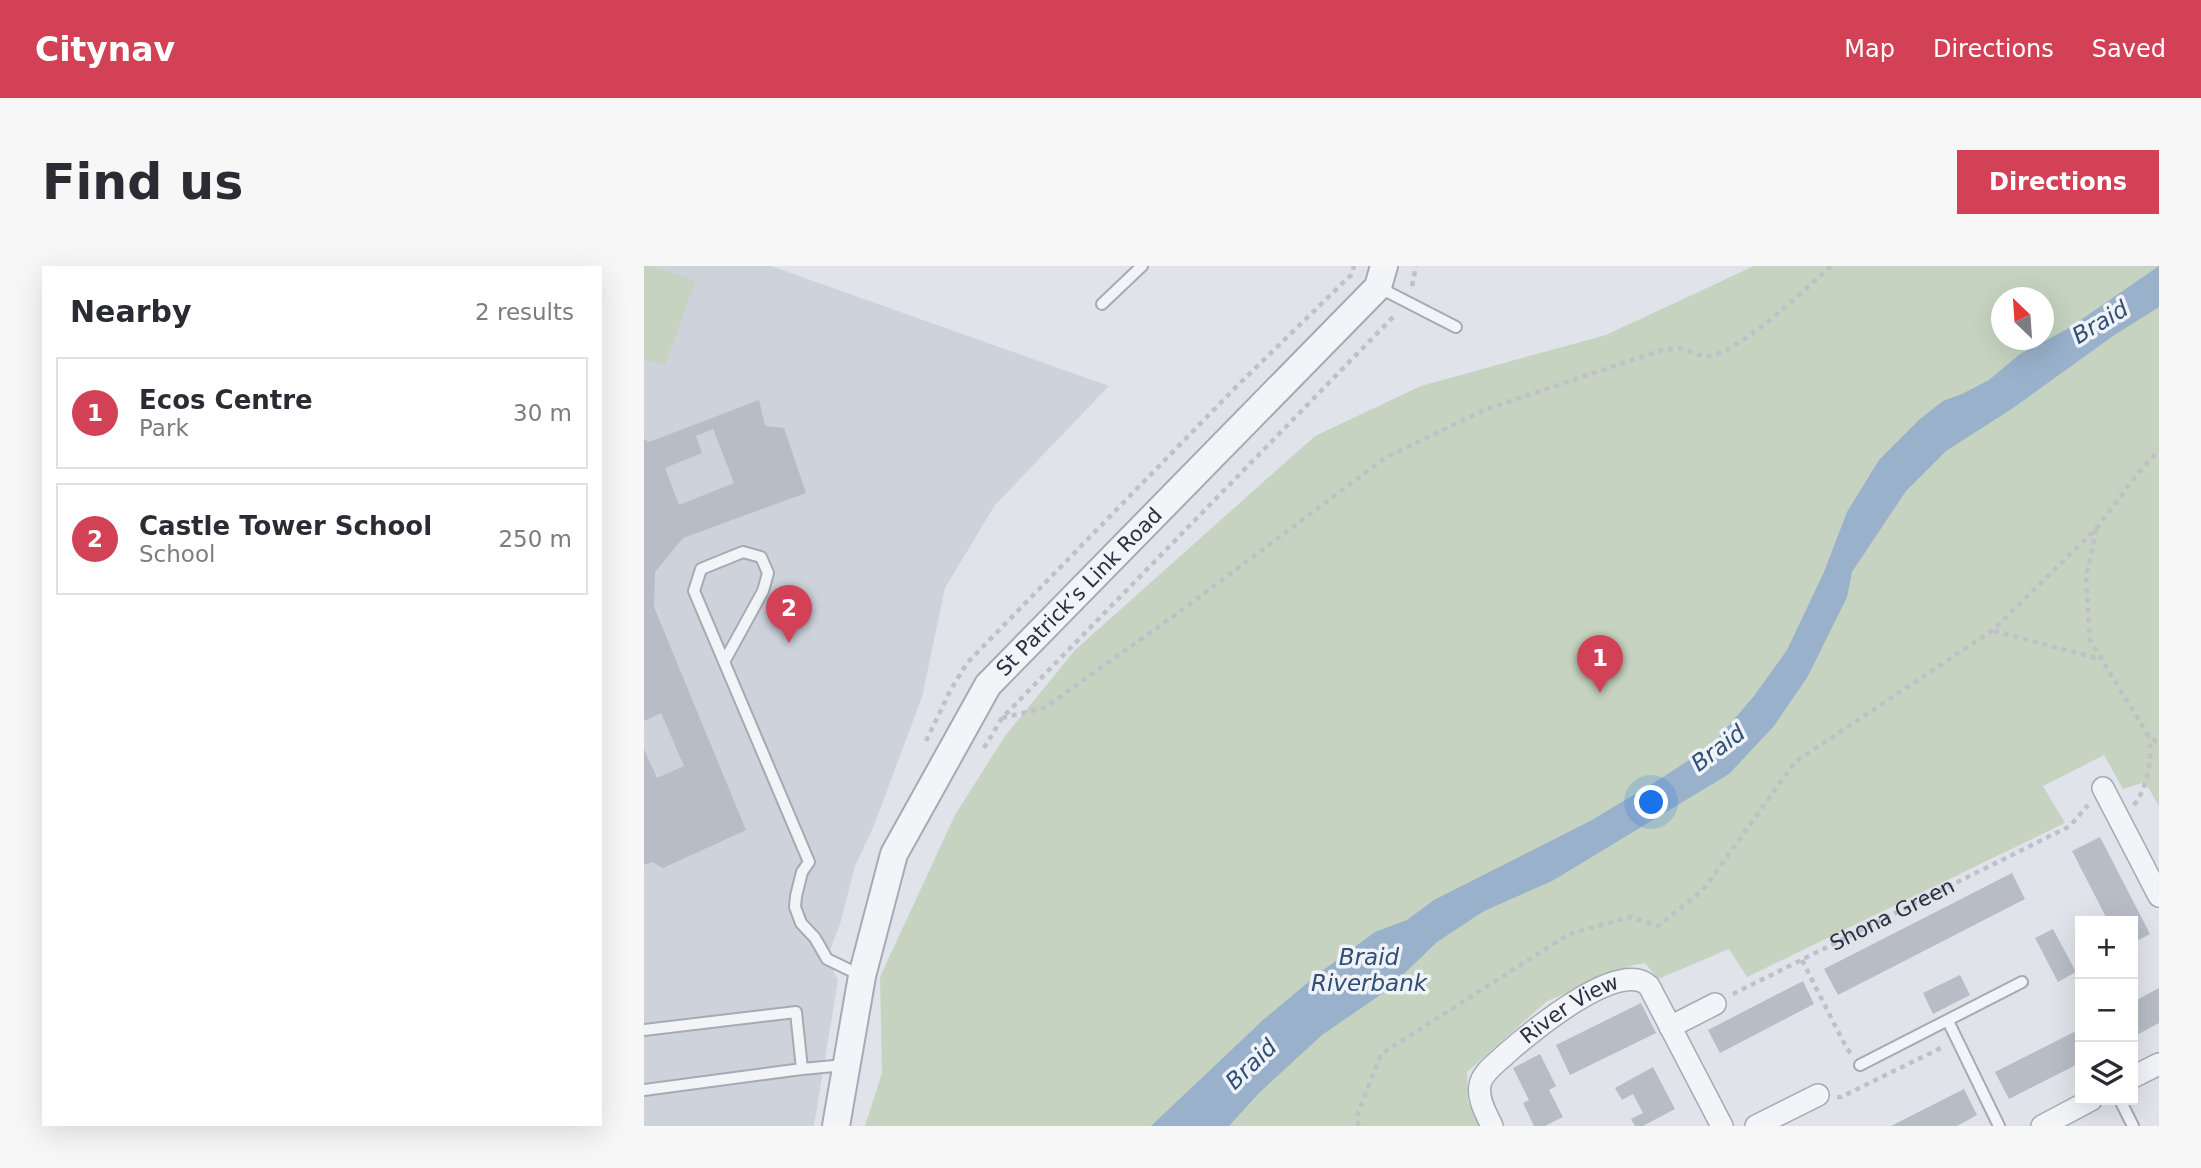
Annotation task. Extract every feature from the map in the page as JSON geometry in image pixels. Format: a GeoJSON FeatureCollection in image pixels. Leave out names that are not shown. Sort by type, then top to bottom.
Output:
{"type":"FeatureCollection","features":[{"type":"Feature","properties":{"kind":"street","name":"St Patrick’s Link Road"},"geometry":{"type":"LineString","coordinates":[[836,1126],[862,976],[894,854],[988,685],[1381,276]]}},
{"type":"Feature","properties":{"kind":"street"},"geometry":{"type":"LineString","coordinates":[[2103,788],[2159,896]]}},
{"type":"Feature","properties":{"kind":"street","name":"River View"},"geometry":{"type":"LineString","coordinates":[[1492,1126],[1481,1098],[1482,1079],[1529,1034],[1573,1002],[1618,982],[1637,979],[1649,986],[1721,1126]]}},
{"type":"Feature","properties":{"kind":"street"},"geometry":{"type":"LineString","coordinates":[[1670,1027],[1715,1003]]}},
{"type":"Feature","properties":{"kind":"street"},"geometry":{"type":"LineString","coordinates":[[2138,1074],[2159,1063]]}},
{"type":"Feature","properties":{"kind":"street"},"geometry":{"type":"LineString","coordinates":[[1756,1126],[1818,1095]]}},
{"type":"Feature","properties":{"kind":"street"},"geometry":{"type":"LineString","coordinates":[[2042,1126],[2082,1105]]}},
{"type":"Feature","properties":{"kind":"lane"},"geometry":{"type":"LineString","coordinates":[[1102,304],[1142,266]]}},
{"type":"Feature","properties":{"kind":"lane"},"geometry":{"type":"LineString","coordinates":[[1381,276],[1408,302],[1456,327]]}},
{"type":"Feature","properties":{"kind":"lane"},"geometry":{"type":"LineString","coordinates":[[724,662],[763,591],[768,573],[761,557],[743,552],[701,569],[694,591],[724,662],[809,862],[796,896],[795,907],[801,923],[815,938],[827,959],[862,976]]}},
{"type":"Feature","properties":{"kind":"lane"},"geometry":{"type":"LineString","coordinates":[[1860,1065],[2022,982]]}},
{"type":"Feature","properties":{"kind":"lane"},"geometry":{"type":"LineString","coordinates":[[644,1030],[796,1012],[802,1069]]}},
{"type":"Feature","properties":{"kind":"lane"},"geometry":{"type":"LineString","coordinates":[[1948,1021],[1999,1126]]}},
{"type":"Feature","properties":{"kind":"lane"},"geometry":{"type":"LineString","coordinates":[[644,1090],[848,1064]]}},
{"type":"Feature","properties":{"kind":"lane"},"geometry":{"type":"LineString","coordinates":[[2122,1105],[2133,1126]]}},
{"type":"Feature","properties":{"kind":"path"},"geometry":{"type":"LineString","coordinates":[[950,691],[967,663],[1239,384],[1351,275],[1354,266]]}},
{"type":"Feature","properties":{"kind":"path"},"geometry":{"type":"LineString","coordinates":[[981,753],[1002,718],[1408,302],[1416,266]]}},
{"type":"Feature","properties":{"kind":"path"},"geometry":{"type":"LineString","coordinates":[[1002,718],[1044,708],[1175,615],[1385,458],[1485,410],[1662,350],[1681,348],[1703,356],[1714,356],[1742,340],[1831,266]]}},
{"type":"Feature","properties":{"kind":"path"},"geometry":{"type":"LineString","coordinates":[[1358,1126],[1358,1113],[1381,1054],[1569,934],[1630,917],[1658,926],[1703,890],[1795,762],[1993,631],[2096,529],[2139,471],[2159,450]]}},
{"type":"Feature","properties":{"kind":"path"},"geometry":{"type":"LineString","coordinates":[[2096,529],[2086,578],[2090,640],[2149,737],[2152,758],[2141,796],[2120,822]]}},
{"type":"Feature","properties":{"kind":"path"},"geometry":{"type":"LineString","coordinates":[[1993,631],[2102,660]]}},
{"type":"Feature","properties":{"kind":"path"},"geometry":{"type":"LineString","coordinates":[[2149,737],[2159,743]]}},
{"type":"Feature","properties":{"kind":"path","name":"Shona Green"},"geometry":{"type":"LineString","coordinates":[[1715,1003],[2070,825],[2103,788]]}},
{"type":"Feature","properties":{"kind":"path"},"geometry":{"type":"LineString","coordinates":[[1802,960],[1846,1047],[1860,1065],[1863,1087]]}},
{"type":"Feature","properties":{"kind":"path"},"geometry":{"type":"LineString","coordinates":[[1818,1095],[1842,1097],[1957,1040]]}},
{"type":"Feature","properties":{"kind":"shaded area"},"geometry":{"type":"Polygon","coordinates":[[[644,266],[771,266],[1109,386],[995,505],[945,588],[922,697],[873,828],[855,866],[840,924],[827,958],[838,980],[814,1126],[644,1126],[644,266]]]}},
{"type":"Feature","properties":{"kind":"green space"},"geometry":{"type":"Polygon","coordinates":[[[644,266],[695,281],[665,366],[644,359],[644,266]]]}},
{"type":"Feature","properties":{"kind":"green space"},"geometry":{"type":"Polygon","coordinates":[[[1754,266],[2159,266],[2159,806],[2145,782],[2123,789],[2104,755],[2043,786],[2065,823],[1747,977],[1729,949],[1658,979],[1645,963],[1633,965],[1547,1001],[1467,1072],[1468,1102],[1480,1126],[865,1126],[882,1073],[880,977],[955,815],[1005,736],[1075,650],[1315,436],[1421,386],[1606,335],[1754,266]]]}},
{"type":"Feature","properties":{"kind":"water","name":"Braid Riverbank"},"geometry":{"type":"Polygon","coordinates":[[[2159,266],[2159,307],[1946,451],[1906,491],[1852,572],[1847,597],[1808,676],[1774,726],[1729,774],[1552,881],[1484,911],[1437,942],[1386,991],[1322,1035],[1259,1093],[1229,1126],[1151,1126],[1263,1020],[1318,974],[1375,932],[1407,920],[1434,900],[1592,820],[1712,745],[1754,696],[1787,650],[1824,572],[1847,512],[1879,460],[1920,419],[1943,401],[1989,380],[2028,350],[2054,350],[2054,336],[2159,266]]]}},
{"type":"Feature","properties":{"kind":"building"},"geometry":{"type":"Polygon","coordinates":[[[759,400],[765,426],[784,428],[806,493],[683,538],[655,572],[654,607],[746,830],[663,868],[652,862],[644,865],[644,749],[657,778],[684,766],[661,713],[644,721],[644,439],[649,442],[759,400]],[[713,429],[696,436],[702,453],[665,468],[679,505],[734,483],[713,429]]]}},
{"type":"Feature","properties":{"kind":"building"},"geometry":{"type":"Polygon","coordinates":[[[2100,837],[2150,934],[2138,940],[2138,916],[2105,916],[2072,851],[2100,837]]]}},
{"type":"Feature","properties":{"kind":"building"},"geometry":{"type":"Polygon","coordinates":[[[2012,873],[2025,899],[1838,995],[1824,969],[2012,873]]]}},
{"type":"Feature","properties":{"kind":"building"},"geometry":{"type":"Polygon","coordinates":[[[2053,929],[2075,973],[2058,982],[2035,938],[2053,929]]]}},
{"type":"Feature","properties":{"kind":"building"},"geometry":{"type":"Polygon","coordinates":[[[1960,975],[1970,995],[1933,1014],[1923,993],[1960,975]]]}},
{"type":"Feature","properties":{"kind":"building"},"geometry":{"type":"Polygon","coordinates":[[[1803,981],[1814,1004],[1720,1053],[1708,1030],[1803,981]]]}},
{"type":"Feature","properties":{"kind":"building"},"geometry":{"type":"Polygon","coordinates":[[[2159,988],[2159,1023],[2138,1034],[2138,999],[2159,988]]]}},
{"type":"Feature","properties":{"kind":"building"},"geometry":{"type":"Polygon","coordinates":[[[1641,1003],[1656,1033],[1570,1075],[1556,1045],[1641,1003]]]}},
{"type":"Feature","properties":{"kind":"building"},"geometry":{"type":"Polygon","coordinates":[[[2075,1032],[2075,1066],[2009,1099],[1995,1072],[2075,1032]]]}},
{"type":"Feature","properties":{"kind":"building"},"geometry":{"type":"Polygon","coordinates":[[[1540,1054],[1556,1086],[1549,1090],[1563,1117],[1545,1126],[1534,1126],[1523,1103],[1529,1100],[1513,1068],[1540,1054]]]}},
{"type":"Feature","properties":{"kind":"building"},"geometry":{"type":"Polygon","coordinates":[[[1653,1067],[1675,1109],[1643,1126],[1635,1126],[1631,1119],[1643,1113],[1633,1094],[1622,1100],[1615,1088],[1653,1067]]]}},
{"type":"Feature","properties":{"kind":"building"},"geometry":{"type":"Polygon","coordinates":[[[1964,1089],[1977,1115],[1957,1126],[1891,1126],[1964,1089]]]}},
{"type":"Feature","properties":{"kind":"place","name":"Castle Tower School"},"geometry":{"type":"Point","coordinates":[789,643]}},
{"type":"Feature","properties":{"kind":"place","name":"Ecos Centre"},"geometry":{"type":"Point","coordinates":[1600,693]}},
{"type":"Feature","properties":{"kind":"water label","name":"Braid"},"geometry":{"type":"Point","coordinates":[2100,322]}},
{"type":"Feature","properties":{"kind":"water label","name":"Braid"},"geometry":{"type":"Point","coordinates":[1718,748]}},
{"type":"Feature","properties":{"kind":"water label","name":"Braid"},"geometry":{"type":"Point","coordinates":[1251,1064]}}]}
